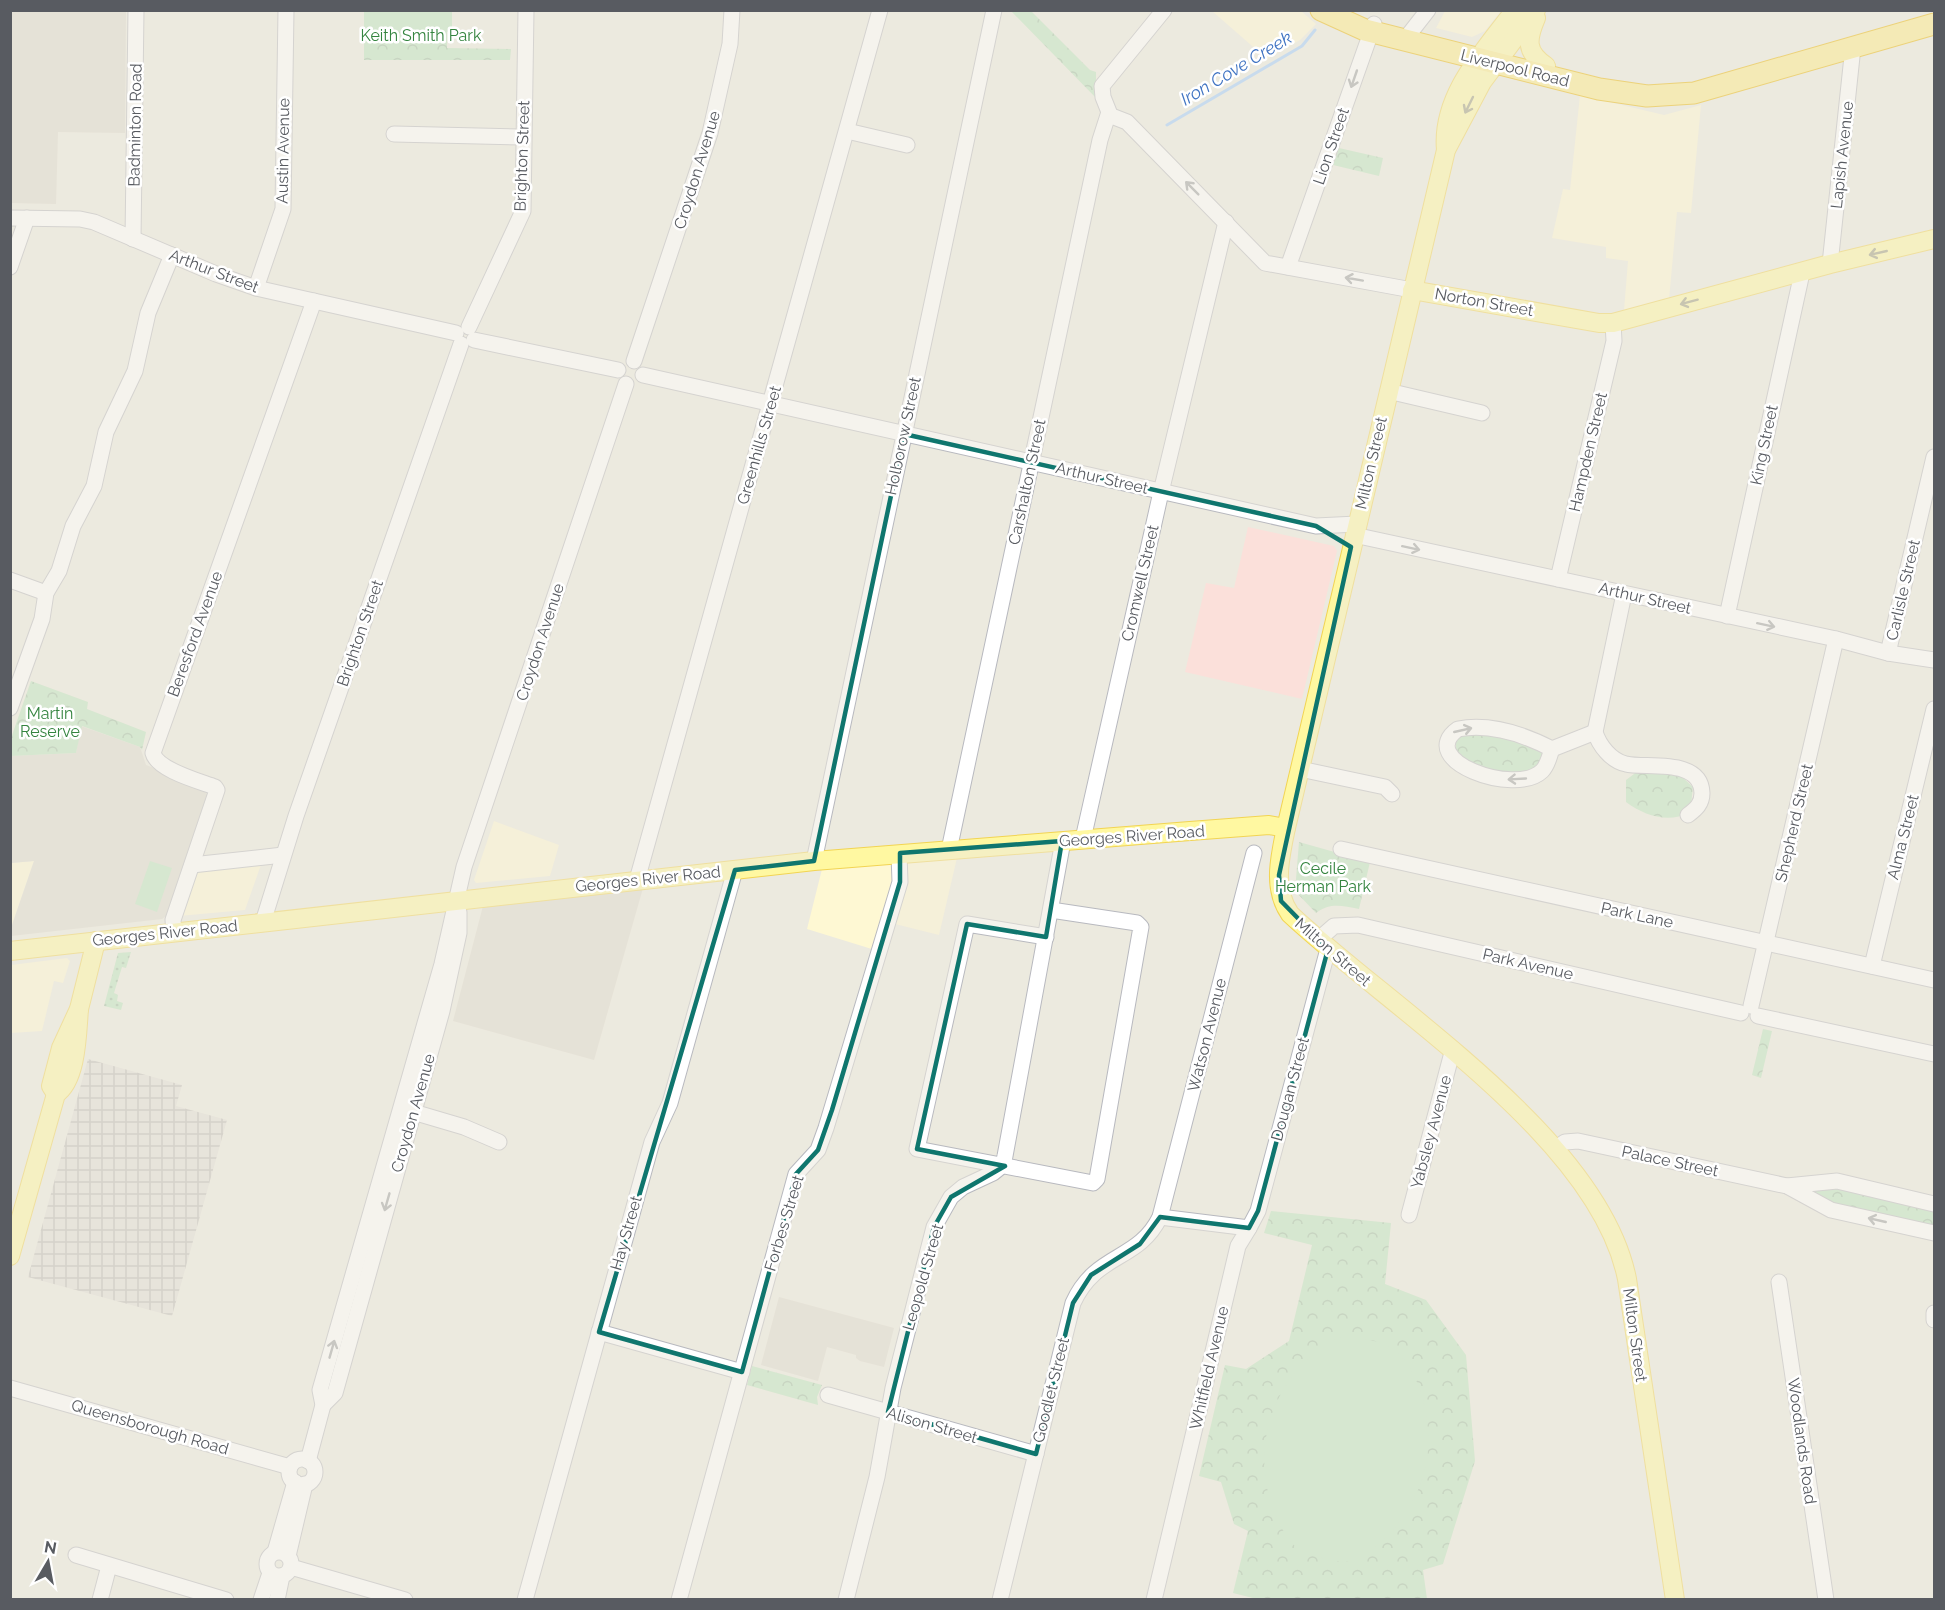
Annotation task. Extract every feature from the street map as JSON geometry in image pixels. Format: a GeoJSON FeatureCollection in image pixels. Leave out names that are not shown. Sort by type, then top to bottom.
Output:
{"type":"FeatureCollection","features":[{"type":"Feature","properties":{"kind":"highway","name":"Liverpool Road"},"geometry":{"type":"LineString","coordinates":[[1321,10],[1342,22],[1490,57],[1623,93],[1671,96],[1694,93],[1715,85],[1935,24]]}},
{"type":"Feature","properties":{"kind":"highway","name":"Liverpool Road"},"geometry":{"type":"LineString","coordinates":[[1342,10],[1372,28],[1410,33],[1490,57],[1546,66],[1644,88],[1715,85]]}},
{"type":"Feature","properties":{"kind":"main road"},"geometry":{"type":"LineString","coordinates":[[1490,57],[1515,10]]}},
{"type":"Feature","properties":{"kind":"main road"},"geometry":{"type":"LineString","coordinates":[[1490,57],[1537,10]]}},
{"type":"Feature","properties":{"kind":"main road"},"geometry":{"type":"LineString","coordinates":[[1537,10],[1527,43],[1534,57],[1546,66]]}},
{"type":"Feature","properties":{"kind":"main road","name":"Milton Street"},"geometry":{"type":"LineString","coordinates":[[1490,57],[1456,135],[1446,150],[1286,828],[1279,875],[1281,901],[1290,914],[1323,944],[1453,1049],[1555,1149],[1601,1214],[1624,1259],[1675,1599]]}},
{"type":"Feature","properties":{"kind":"main road","name":"Norton Street"},"geometry":{"type":"LineString","coordinates":[[1412,290],[1599,323],[1613,323],[1830,264],[1935,239]]}},
{"type":"Feature","properties":{"kind":"main road","name":"Georges River Road"},"geometry":{"type":"LineString","coordinates":[[10,951],[814,861],[1269,825],[1286,828]]}},
{"type":"Feature","properties":{"kind":"main road"},"geometry":{"type":"LineString","coordinates":[[10,1256],[56,1094],[64,1089],[76,1051],[79,1009],[96,941]]}},
{"type":"Feature","properties":{"kind":"street","name":"Badminton Road"},"geometry":{"type":"LineString","coordinates":[[133,238],[136,10]]}},
{"type":"Feature","properties":{"kind":"street","name":"Austin Avenue"},"geometry":{"type":"LineString","coordinates":[[256,288],[283,208],[286,10]]}},
{"type":"Feature","properties":{"kind":"street","name":"Brighton Street"},"geometry":{"type":"LineString","coordinates":[[263,922],[283,855],[465,336],[523,211],[526,10]]}},
{"type":"Feature","properties":{"kind":"street","name":"Croydon Avenue"},"geometry":{"type":"LineString","coordinates":[[634,360],[710,134],[730,44],[732,10]]}},
{"type":"Feature","properties":{"kind":"street","name":"Greenhills Street"},"geometry":{"type":"LineString","coordinates":[[637,880],[880,10]]}},
{"type":"Feature","properties":{"kind":"street","name":"Holborow Street"},"geometry":{"type":"LineString","coordinates":[[814,861],[994,10]]}},
{"type":"Feature","properties":{"kind":"street"},"geometry":{"type":"LineString","coordinates":[[1109,115],[1102,92],[1105,81],[1164,10]]}},
{"type":"Feature","properties":{"kind":"street"},"geometry":{"type":"LineString","coordinates":[[1410,33],[1427,12]]}},
{"type":"Feature","properties":{"kind":"street","name":"Lion Street"},"geometry":{"type":"LineString","coordinates":[[1288,267],[1372,28]]}},
{"type":"Feature","properties":{"kind":"street","name":"Lapish Avenue"},"geometry":{"type":"LineString","coordinates":[[1830,264],[1853,47]]}},
{"type":"Feature","properties":{"kind":"street","name":"Norton Street"},"geometry":{"type":"LineString","coordinates":[[1109,115],[1128,122],[1265,263],[1412,290]]}},
{"type":"Feature","properties":{"kind":"street","name":"Carshalton Street"},"geometry":{"type":"LineString","coordinates":[[949,850],[1101,134],[1109,115]]}},
{"type":"Feature","properties":{"kind":"street"},"geometry":{"type":"LineString","coordinates":[[847,131],[907,145]]}},
{"type":"Feature","properties":{"kind":"street"},"geometry":{"type":"LineString","coordinates":[[394,134],[523,137]]}},
{"type":"Feature","properties":{"kind":"street","name":"Arthur Street"},"geometry":{"type":"LineString","coordinates":[[10,218],[80,219],[256,288],[618,370]]}},
{"type":"Feature","properties":{"kind":"street"},"geometry":{"type":"LineString","coordinates":[[10,267],[27,218]]}},
{"type":"Feature","properties":{"kind":"street","name":"Cromwell Street"},"geometry":{"type":"LineString","coordinates":[[1083,839],[1161,492],[1226,222]]}},
{"type":"Feature","properties":{"kind":"street"},"geometry":{"type":"LineString","coordinates":[[10,708],[42,619],[46,592],[59,571],[73,526],[94,486],[106,432],[135,371],[148,313],[172,255]]}},
{"type":"Feature","properties":{"kind":"street","name":"King Street"},"geometry":{"type":"LineString","coordinates":[[1727,616],[1802,273]]}},
{"type":"Feature","properties":{"kind":"street","name":"Beresford Avenue"},"geometry":{"type":"LineString","coordinates":[[174,932],[173,920],[217,790],[215,787],[161,766],[154,759],[153,753],[314,301]]}},
{"type":"Feature","properties":{"kind":"street","name":"Hampden Street"},"geometry":{"type":"LineString","coordinates":[[1558,579],[1614,341],[1613,323]]}},
{"type":"Feature","properties":{"kind":"street"},"geometry":{"type":"LineString","coordinates":[[634,360],[642,368],[643,375],[638,382],[626,384],[619,377],[618,370],[626,361],[634,360]]}},
{"type":"Feature","properties":{"kind":"street","name":"Arthur Street"},"geometry":{"type":"LineString","coordinates":[[643,375],[1354,535],[1836,639],[1888,653],[1935,660]]}},
{"type":"Feature","properties":{"kind":"street","name":"Croydon Avenue"},"geometry":{"type":"LineString","coordinates":[[297,1478],[314,1473],[313,1466],[308,1461],[323,1405],[320,1390],[357,1286],[406,1110],[442,1011],[459,933],[457,900],[464,867],[626,384]]}},
{"type":"Feature","properties":{"kind":"street"},"geometry":{"type":"LineString","coordinates":[[1388,391],[1482,413]]}},
{"type":"Feature","properties":{"kind":"street","name":"Carlisle Street"},"geometry":{"type":"LineString","coordinates":[[1888,653],[1935,457]]}},
{"type":"Feature","properties":{"kind":"street","name":"Arthur Street"},"geometry":{"type":"LineString","coordinates":[[1316,526],[1333,533],[1354,535]]}},
{"type":"Feature","properties":{"kind":"street"},"geometry":{"type":"LineString","coordinates":[[10,580],[46,592]]}},
{"type":"Feature","properties":{"kind":"street"},"geometry":{"type":"LineString","coordinates":[[1624,594],[1595,732],[1599,744],[1625,764],[1666,764],[1694,777],[1701,787],[1702,796],[1698,807],[1688,815]]}},
{"type":"Feature","properties":{"kind":"street","name":"Shepherd Street"},"geometry":{"type":"LineString","coordinates":[[1750,1012],[1836,639]]}},
{"type":"Feature","properties":{"kind":"street","name":"Alma Street"},"geometry":{"type":"LineString","coordinates":[[1872,966],[1935,709]]}},
{"type":"Feature","properties":{"kind":"street"},"geometry":{"type":"LineString","coordinates":[[1552,749],[1544,769],[1519,780],[1491,777],[1467,768],[1454,761],[1447,745],[1448,739],[1458,729],[1484,728],[1517,733],[1552,749],[1595,732]]}},
{"type":"Feature","properties":{"kind":"street"},"geometry":{"type":"LineString","coordinates":[[1300,769],[1385,788],[1392,794]]}},
{"type":"Feature","properties":{"kind":"street"},"geometry":{"type":"LineString","coordinates":[[1003,1166],[1063,841]]}},
{"type":"Feature","properties":{"kind":"street","name":"Park Lane"},"geometry":{"type":"LineString","coordinates":[[1341,849],[1935,980]]}},
{"type":"Feature","properties":{"kind":"street","name":"Watson Avenue"},"geometry":{"type":"LineString","coordinates":[[1160,1217],[1254,853]]}},
{"type":"Feature","properties":{"kind":"street","name":"Forbes Street"},"geometry":{"type":"LineString","coordinates":[[679,1599],[796,1174],[818,1150],[900,882],[899,854]]}},
{"type":"Feature","properties":{"kind":"street"},"geometry":{"type":"LineString","coordinates":[[192,865],[283,855]]}},
{"type":"Feature","properties":{"kind":"street","name":"Hay Street"},"geometry":{"type":"LineString","coordinates":[[525,1599],[652,1142],[670,1102],[735,870]]}},
{"type":"Feature","properties":{"kind":"street"},"geometry":{"type":"LineString","coordinates":[[1046,937],[967,924],[917,1149],[1093,1183],[1097,1179],[1141,927],[1137,923],[1051,910]]}},
{"type":"Feature","properties":{"kind":"street","name":"Park Avenue"},"geometry":{"type":"LineString","coordinates":[[1323,944],[1334,926],[1358,925],[1935,1054]]}},
{"type":"Feature","properties":{"kind":"street","name":"Dougan Street"},"geometry":{"type":"LineString","coordinates":[[1250,1228],[1258,1211],[1323,944]]}},
{"type":"Feature","properties":{"kind":"street","name":"Yabsley Avenue"},"geometry":{"type":"LineString","coordinates":[[1409,1215],[1453,1049]]}},
{"type":"Feature","properties":{"kind":"street"},"geometry":{"type":"LineString","coordinates":[[406,1110],[464,1127],[499,1142]]}},
{"type":"Feature","properties":{"kind":"street","name":"Palace Street"},"geometry":{"type":"LineString","coordinates":[[1555,1149],[1565,1142],[1578,1141],[1787,1186],[1831,1210],[1935,1233]]}},
{"type":"Feature","properties":{"kind":"street","name":"Leopold Street"},"geometry":{"type":"LineString","coordinates":[[846,1599],[877,1477],[888,1412],[934,1227],[951,1197],[963,1187],[1003,1166]]}},
{"type":"Feature","properties":{"kind":"street","name":"Palace Street"},"geometry":{"type":"LineString","coordinates":[[1787,1186],[1837,1181],[1935,1204]]}},
{"type":"Feature","properties":{"kind":"street"},"geometry":{"type":"LineString","coordinates":[[1160,1217],[1250,1228]]}},
{"type":"Feature","properties":{"kind":"street","name":"Goodlet Street"},"geometry":{"type":"LineString","coordinates":[[1000,1599],[1078,1292],[1099,1267],[1147,1238],[1160,1217]]}},
{"type":"Feature","properties":{"kind":"street","name":"Whitfield Avenue"},"geometry":{"type":"LineString","coordinates":[[1154,1599],[1238,1246],[1250,1228]]}},
{"type":"Feature","properties":{"kind":"street","name":"Woodlands Road"},"geometry":{"type":"LineString","coordinates":[[1779,1282],[1826,1599]]}},
{"type":"Feature","properties":{"kind":"street"},"geometry":{"type":"LineString","coordinates":[[1935,1312],[1935,1320]]}},
{"type":"Feature","properties":{"kind":"street"},"geometry":{"type":"LineString","coordinates":[[599,1332],[742,1372]]}},
{"type":"Feature","properties":{"kind":"street","name":"Queensborough Road"},"geometry":{"type":"LineString","coordinates":[[10,1388],[297,1478]]}},
{"type":"Feature","properties":{"kind":"street","name":"Alison Street"},"geometry":{"type":"LineString","coordinates":[[828,1395],[1036,1454]]}},
{"type":"Feature","properties":{"kind":"street"},"geometry":{"type":"LineString","coordinates":[[277,1599],[297,1478],[297,1460],[308,1461]]}},
{"type":"Feature","properties":{"kind":"street"},"geometry":{"type":"LineString","coordinates":[[76,1555],[226,1599]]}},
{"type":"Feature","properties":{"kind":"street"},"geometry":{"type":"LineString","coordinates":[[261,1599],[281,1565]]}},
{"type":"Feature","properties":{"kind":"street"},"geometry":{"type":"LineString","coordinates":[[281,1565],[405,1599]]}},
{"type":"Feature","properties":{"kind":"street"},"geometry":{"type":"LineString","coordinates":[[100,1599],[109,1566]]}},
{"type":"Feature","properties":{"kind":"highlighted area"},"geometry":{"type":"Polygon","coordinates":[[[904,434],[1316,526],[1351,547],[1279,875],[1281,901],[1328,949],[1258,1211],[1249,1228],[1160,1217],[1140,1244],[1091,1275],[1073,1303],[1036,1454],[888,1412],[934,1227],[951,1197],[1005,1166],[917,1149],[967,924],[1046,937],[1062,841],[900,853],[900,882],[832,1110],[818,1150],[796,1174],[742,1372],[599,1332],[735,870],[814,861],[904,434]]]}},
{"type":"Feature","properties":{"kind":"shaded area"},"geometry":{"type":"Polygon","coordinates":[[[11,10],[126,11],[125,133],[58,132],[56,204],[11,203],[11,10]]]}},
{"type":"Feature","properties":{"kind":"shaded area"},"geometry":{"type":"Polygon","coordinates":[[[1445,10],[1501,11],[1485,31],[1472,37],[1436,28],[1445,10]]]}},
{"type":"Feature","properties":{"kind":"shaded area"},"geometry":{"type":"Polygon","coordinates":[[[1212,11],[1301,11],[1316,24],[1300,40],[1267,59],[1212,11]]]}},
{"type":"Feature","properties":{"kind":"shaded area"},"geometry":{"type":"Polygon","coordinates":[[[1580,95],[1664,115],[1701,105],[1691,213],[1677,212],[1669,300],[1624,310],[1628,261],[1606,258],[1606,247],[1552,238],[1563,189],[1570,190],[1580,95]]]}},
{"type":"Feature","properties":{"kind":"shaded area"},"geometry":{"type":"Polygon","coordinates":[[[1248,527],[1334,546],[1337,551],[1302,699],[1185,672],[1206,583],[1234,588],[1248,527]]]}},
{"type":"Feature","properties":{"kind":"shaded area"},"geometry":{"type":"Polygon","coordinates":[[[81,726],[140,747],[146,765],[204,787],[210,802],[170,913],[162,919],[11,936],[11,928],[34,861],[11,863],[11,756],[76,753],[81,726]]]}},
{"type":"Feature","properties":{"kind":"shaded area"},"geometry":{"type":"Polygon","coordinates":[[[494,821],[559,845],[550,876],[476,883],[474,880],[494,821]]]}},
{"type":"Feature","properties":{"kind":"shaded area"},"geometry":{"type":"Polygon","coordinates":[[[957,858],[939,935],[895,924],[875,950],[807,929],[822,869],[957,858]]]}},
{"type":"Feature","properties":{"kind":"shaded area"},"geometry":{"type":"Polygon","coordinates":[[[34,861],[11,928],[11,863],[34,861]]]}},
{"type":"Feature","properties":{"kind":"shaded area"},"geometry":{"type":"Polygon","coordinates":[[[262,862],[245,910],[179,916],[195,869],[262,862]]]}},
{"type":"Feature","properties":{"kind":"shaded area"},"geometry":{"type":"Polygon","coordinates":[[[643,888],[594,1060],[453,1021],[483,906],[643,888]]]}},
{"type":"Feature","properties":{"kind":"shaded area"},"geometry":{"type":"Polygon","coordinates":[[[67,958],[70,961],[63,983],[54,981],[42,1031],[11,1033],[11,965],[67,958]]]}},
{"type":"Feature","properties":{"kind":"shaded area"},"geometry":{"type":"Polygon","coordinates":[[[88,1059],[182,1085],[176,1106],[227,1120],[172,1316],[28,1277],[88,1059]]]}},
{"type":"Feature","properties":{"kind":"shaded area"},"geometry":{"type":"Polygon","coordinates":[[[779,1297],[894,1328],[884,1367],[860,1361],[856,1355],[827,1347],[818,1381],[761,1365],[779,1297]]]}},
{"type":"Feature","properties":{"kind":"green space","name":"Keith Smith Park"},"geometry":{"type":"Polygon","coordinates":[[[364,11],[452,11],[452,31],[447,32],[447,48],[511,49],[510,60],[364,60],[364,11]]]}},
{"type":"Feature","properties":{"kind":"green space"},"geometry":{"type":"Polygon","coordinates":[[[364,11],[452,11],[452,31],[365,32],[364,11]]]}},
{"type":"Feature","properties":{"kind":"green space"},"geometry":{"type":"Polygon","coordinates":[[[1011,11],[1031,11],[1090,70],[1096,72],[1096,98],[1011,11]]]}},
{"type":"Feature","properties":{"kind":"green space"},"geometry":{"type":"Polygon","coordinates":[[[1339,148],[1383,158],[1379,176],[1333,165],[1339,148]]]}},
{"type":"Feature","properties":{"kind":"green space","name":"Martin Reserve"},"geometry":{"type":"Polygon","coordinates":[[[31,681],[88,702],[87,709],[146,732],[142,750],[140,747],[82,726],[76,753],[11,756],[11,738],[31,681]]]}},
{"type":"Feature","properties":{"kind":"green space"},"geometry":{"type":"Polygon","coordinates":[[[1466,731],[1516,737],[1543,752],[1541,763],[1528,771],[1516,773],[1498,772],[1480,766],[1456,754],[1456,741],[1466,731]]]}},
{"type":"Feature","properties":{"kind":"green space"},"geometry":{"type":"Polygon","coordinates":[[[1662,770],[1681,776],[1693,787],[1690,813],[1665,818],[1641,811],[1626,802],[1626,780],[1638,771],[1662,770]]]}},
{"type":"Feature","properties":{"kind":"green space","name":"Cecile Herman Park"},"geometry":{"type":"Polygon","coordinates":[[[1299,842],[1370,862],[1359,909],[1332,906],[1316,913],[1295,891],[1299,842]]]}},
{"type":"Feature","properties":{"kind":"green space"},"geometry":{"type":"Polygon","coordinates":[[[150,861],[172,868],[157,912],[135,904],[150,861]]]}},
{"type":"Feature","properties":{"kind":"green space"},"geometry":{"type":"Polygon","coordinates":[[[131,952],[126,968],[122,967],[114,993],[118,995],[117,1001],[123,1003],[121,1010],[104,1006],[118,953],[131,952]]]}},
{"type":"Feature","properties":{"kind":"green space"},"geometry":{"type":"Polygon","coordinates":[[[1763,1029],[1772,1031],[1761,1078],[1752,1075],[1763,1029]]]}},
{"type":"Feature","properties":{"kind":"green space"},"geometry":{"type":"Polygon","coordinates":[[[1839,1188],[1934,1209],[1934,1226],[1835,1204],[1814,1193],[1814,1190],[1839,1188]]]}},
{"type":"Feature","properties":{"kind":"green space"},"geometry":{"type":"Polygon","coordinates":[[[1271,1211],[1391,1223],[1385,1284],[1426,1300],[1466,1355],[1475,1461],[1443,1564],[1423,1570],[1427,1599],[1261,1600],[1233,1593],[1248,1531],[1234,1524],[1221,1482],[1199,1476],[1225,1365],[1246,1369],[1289,1341],[1312,1245],[1264,1233],[1271,1211]]]}},
{"type":"Feature","properties":{"kind":"green space"},"geometry":{"type":"Polygon","coordinates":[[[1338,1338],[1376,1342],[1395,1350],[1405,1361],[1419,1388],[1427,1420],[1428,1436],[1426,1465],[1420,1486],[1403,1516],[1389,1534],[1371,1551],[1360,1558],[1346,1562],[1305,1553],[1292,1544],[1280,1525],[1272,1505],[1266,1484],[1264,1462],[1270,1421],[1277,1401],[1288,1382],[1315,1353],[1338,1338]]]}},
{"type":"Feature","properties":{"kind":"green space"},"geometry":{"type":"Polygon","coordinates":[[[752,1366],[822,1385],[817,1397],[818,1405],[747,1385],[752,1366]]]}},
{"type":"Feature","properties":{"kind":"waterway","name":"Iron Cove Creek"},"geometry":{"type":"LineString","coordinates":[[1167,125],[1302,46],[1315,30]]}}]}
